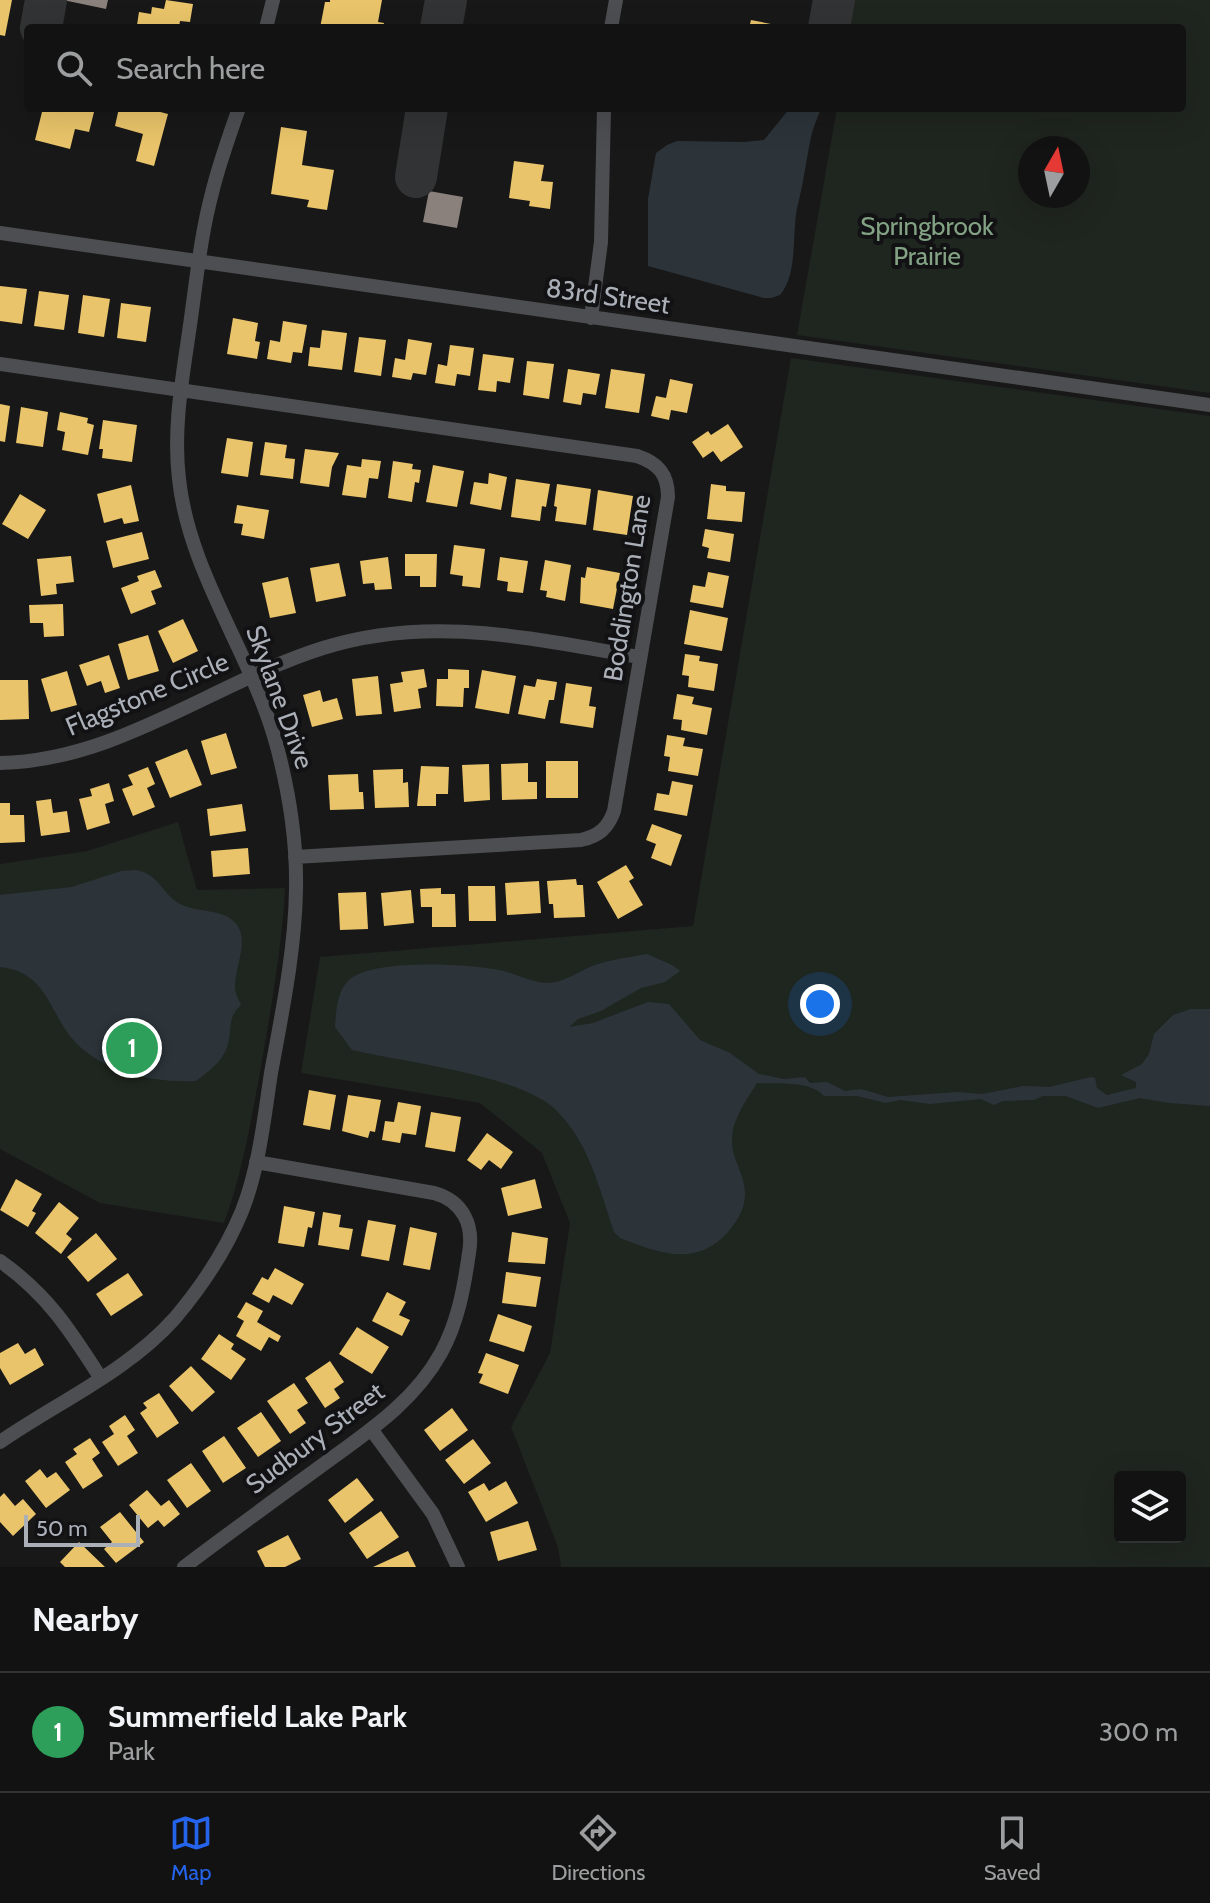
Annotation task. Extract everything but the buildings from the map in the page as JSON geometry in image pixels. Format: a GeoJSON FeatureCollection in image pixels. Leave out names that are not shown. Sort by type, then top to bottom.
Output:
{"type":"FeatureCollection","features":[{"type":"Feature","properties":{"kind":"street"},"geometry":{"type":"LineString","coordinates":[[267,24],[273,0]]}},
{"type":"Feature","properties":{"kind":"street"},"geometry":{"type":"LineString","coordinates":[[612,24],[616,0]]}},
{"type":"Feature","properties":{"kind":"street","name":"Skylane Drive"},"geometry":{"type":"LineString","coordinates":[[0,1442],[145,1347],[172,1321],[196,1293],[216,1262],[241,1212],[256,1162],[290,963],[296,889],[295,857],[284,775],[274,738],[251,676],[196,552],[185,516],[176,446],[180,391],[211,194],[238,112]]}},
{"type":"Feature","properties":{"kind":"street"},"geometry":{"type":"LineString","coordinates":[[591,318],[601,242],[604,112]]}},
{"type":"Feature","properties":{"kind":"street","name":"83rd Street"},"geometry":{"type":"LineString","coordinates":[[0,233],[1210,405]]}},
{"type":"Feature","properties":{"kind":"street","name":"Boddington Lane"},"geometry":{"type":"LineString","coordinates":[[0,364],[637,456],[650,460],[665,476],[668,497],[614,811],[601,832],[581,840],[295,857]]}},
{"type":"Feature","properties":{"kind":"street","name":"Flagstone Circle"},"geometry":{"type":"LineString","coordinates":[[0,763],[44,760],[87,749],[251,676],[311,652],[363,638],[443,630],[514,635],[640,657]]}},
{"type":"Feature","properties":{"kind":"street","name":"Sudbury Street"},"geometry":{"type":"LineString","coordinates":[[184,1567],[371,1429],[411,1394],[427,1375],[451,1331],[459,1308],[471,1245],[471,1230],[466,1215],[456,1203],[434,1193],[256,1162]]}},
{"type":"Feature","properties":{"kind":"street"},"geometry":{"type":"LineString","coordinates":[[0,1261],[42,1294],[62,1318],[100,1377]]}},
{"type":"Feature","properties":{"kind":"street"},"geometry":{"type":"LineString","coordinates":[[371,1429],[433,1514],[458,1567]]}},
{"type":"Feature","properties":{"kind":"street"},"geometry":{"type":"LineString","coordinates":[[203,1553],[214,1567]]}},
{"type":"Feature","properties":{"kind":"green space","name":"Springbrook Prairie"},"geometry":{"type":"Polygon","coordinates":[[[855,0],[1210,0],[1210,393],[797,335],[836,112],[1186,112],[1186,24],[851,24],[855,0]]]}},
{"type":"Feature","properties":{"kind":"green space"},"geometry":{"type":"Polygon","coordinates":[[[791,358],[1210,416],[1210,1567],[561,1567],[558,1547],[511,1427],[550,1353],[570,1223],[542,1153],[480,1103],[301,1073],[320,957],[693,926],[791,358]]]}},
{"type":"Feature","properties":{"kind":"green space"},"geometry":{"type":"Polygon","coordinates":[[[178,822],[197,890],[285,888],[279,956],[261,1067],[241,1165],[224,1223],[100,1203],[0,1149],[0,864],[87,851],[178,822]]]}},
{"type":"Feature","properties":{"kind":"shaded area"},"geometry":{"type":"Polygon","coordinates":[[[787,112],[820,112],[811,137],[796,214],[790,275],[780,295],[764,298],[648,266],[648,199],[656,153],[677,141],[764,140],[787,112]]]}},
{"type":"Feature","properties":{"kind":"shaded area"},"geometry":{"type":"Polygon","coordinates":[[[136,870],[150,875],[180,904],[228,917],[240,931],[242,940],[235,988],[241,1005],[232,1020],[225,1052],[196,1081],[164,1080],[131,1074],[87,1053],[66,1030],[38,985],[16,970],[0,967],[0,895],[72,887],[121,871],[136,870]]]}},
{"type":"Feature","properties":{"kind":"shaded area"},"geometry":{"type":"Polygon","coordinates":[[[647,954],[680,971],[665,982],[641,988],[601,1011],[578,1019],[569,1027],[593,1023],[648,1002],[669,1004],[700,1040],[730,1053],[759,1074],[784,1079],[805,1077],[810,1083],[827,1082],[845,1091],[861,1089],[888,1097],[957,1092],[982,1094],[1023,1086],[1049,1087],[1091,1077],[1095,1078],[1097,1088],[1107,1095],[1136,1088],[1136,1082],[1121,1075],[1142,1064],[1149,1054],[1154,1034],[1173,1015],[1191,1009],[1210,1009],[1210,1106],[1140,1098],[1098,1108],[1066,1096],[1003,1101],[994,1105],[981,1099],[930,1104],[900,1100],[886,1103],[857,1096],[824,1096],[802,1085],[757,1083],[734,1124],[732,1146],[745,1199],[740,1214],[716,1243],[690,1254],[677,1254],[635,1244],[614,1232],[585,1152],[557,1111],[540,1099],[490,1079],[352,1050],[335,1027],[338,1002],[344,986],[360,974],[377,969],[420,965],[465,966],[499,970],[546,983],[560,981],[604,962],[647,954]]]}},
{"type":"Feature","properties":{"kind":"taxiway"},"geometry":{"type":"LineString","coordinates":[[42,24],[46,0]]}},
{"type":"Feature","properties":{"kind":"taxiway"},"geometry":{"type":"LineString","coordinates":[[442,24],[446,0]]}},
{"type":"Feature","properties":{"kind":"taxiway"},"geometry":{"type":"LineString","coordinates":[[830,24],[834,0]]}},
{"type":"Feature","properties":{"kind":"taxiway"},"geometry":{"type":"LineString","coordinates":[[416,177],[426,112]]}},
{"type":"Feature","properties":{"kind":"place","name":"Summerfield Lake Park"},"geometry":{"type":"Point","coordinates":[132,1048]}}]}
